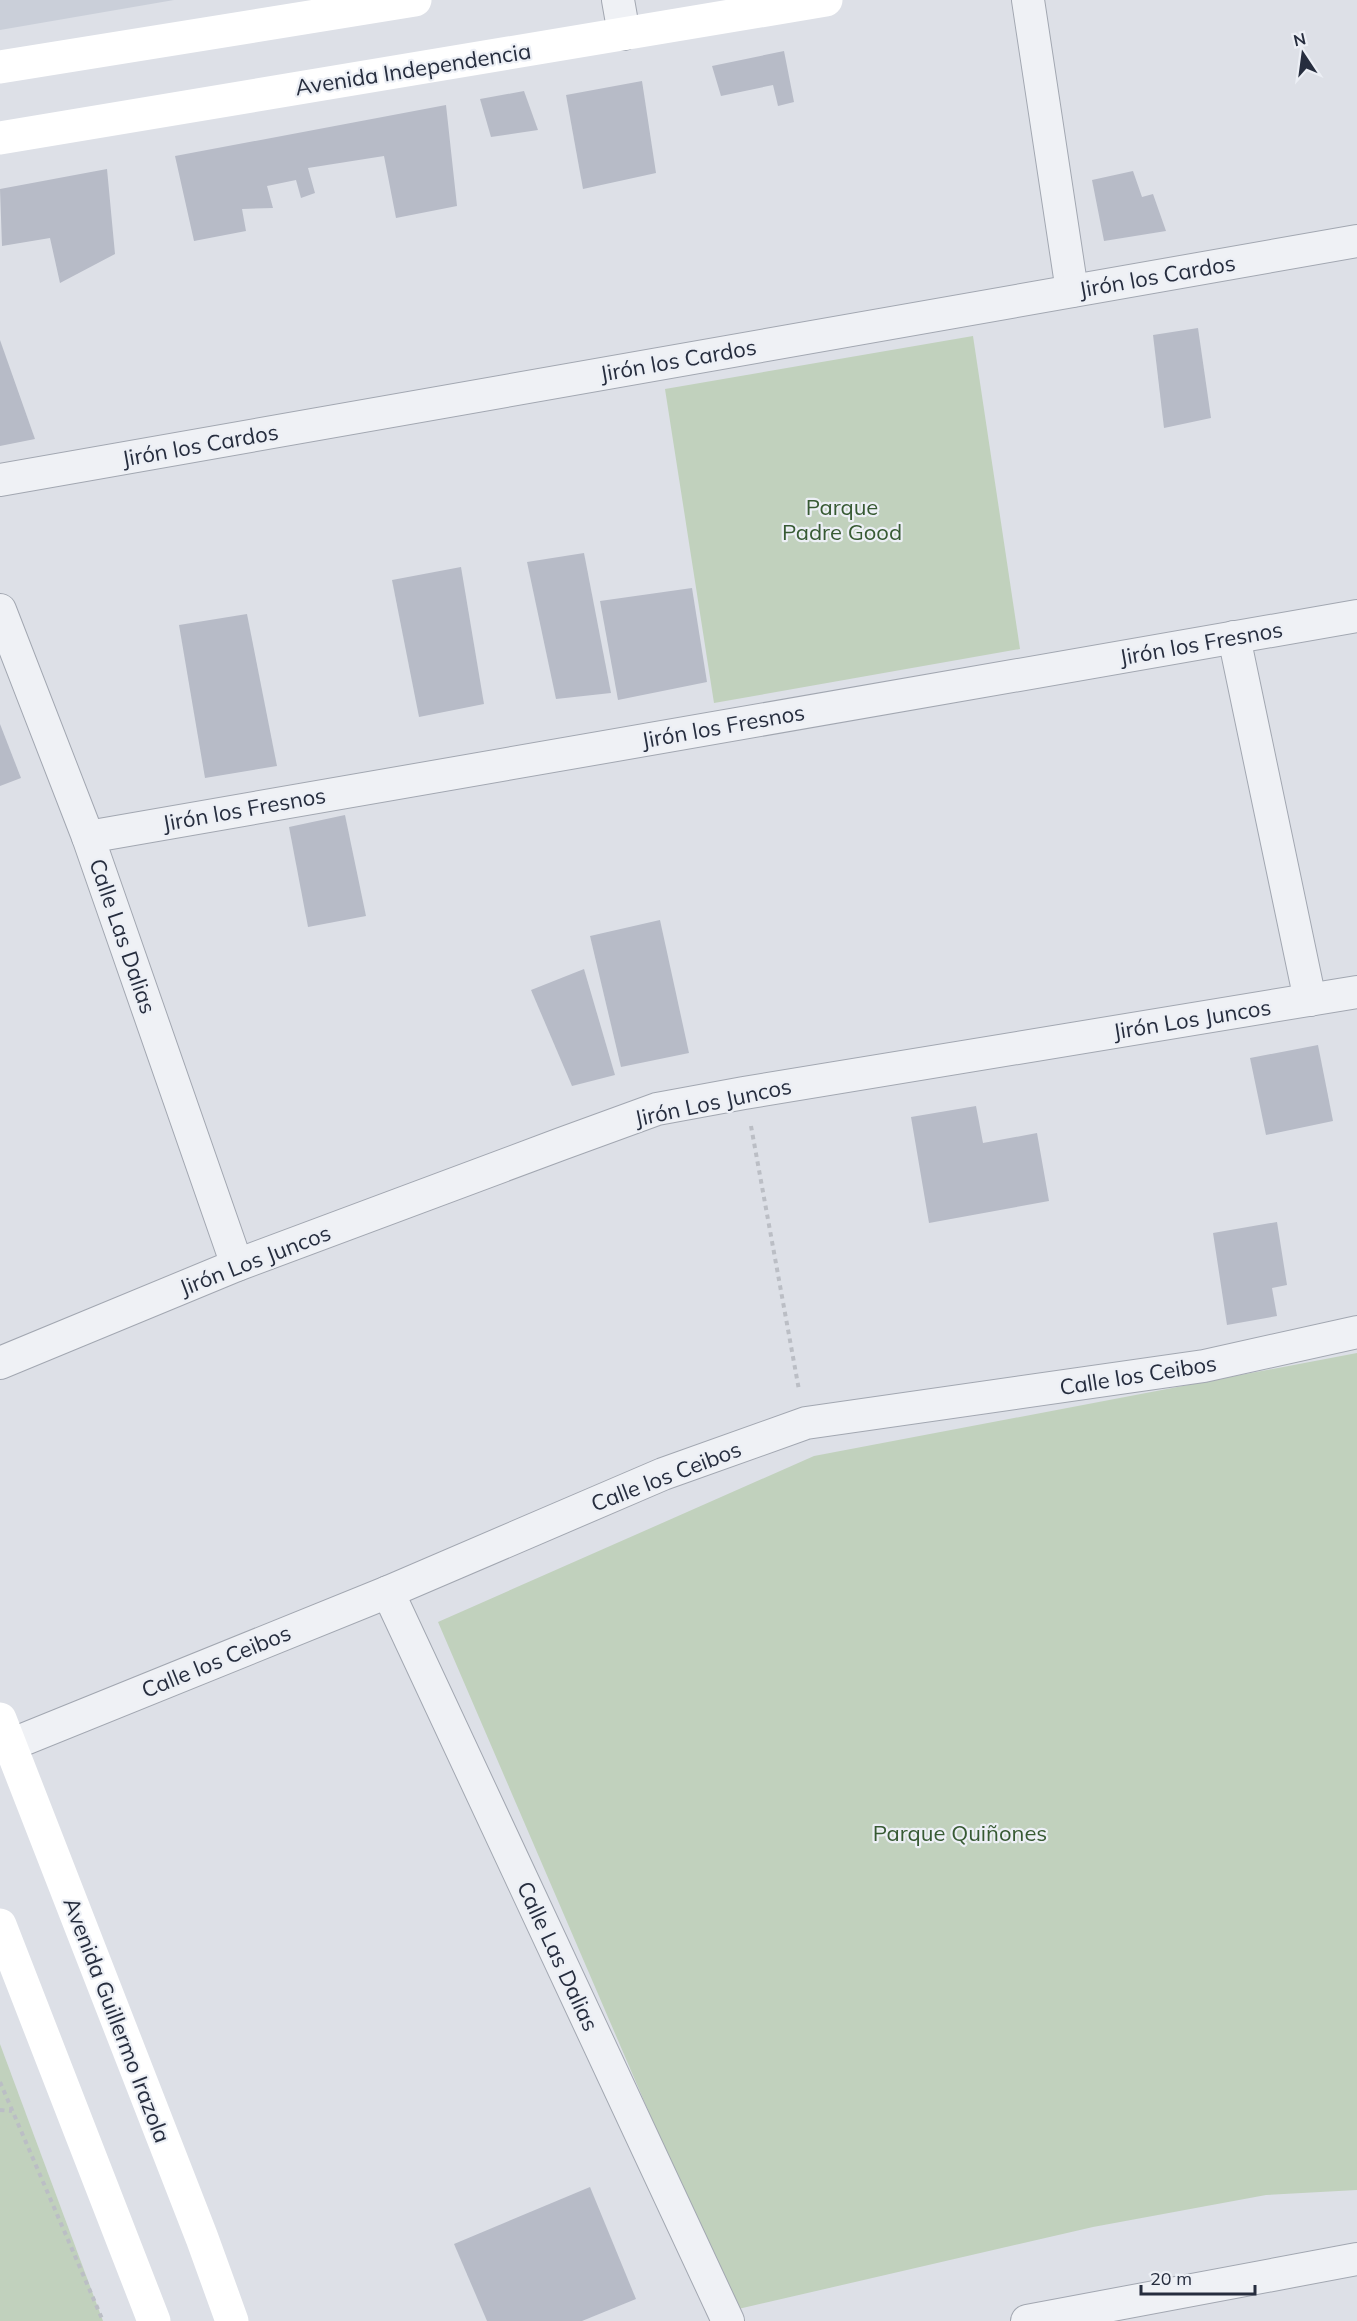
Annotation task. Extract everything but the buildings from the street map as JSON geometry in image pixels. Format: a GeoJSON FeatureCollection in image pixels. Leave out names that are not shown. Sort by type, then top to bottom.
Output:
{"type":"FeatureCollection","features":[{"type":"Feature","properties":{"kind":"main road"},"geometry":{"type":"LineString","coordinates":[[0,67],[415,0]]}},
{"type":"Feature","properties":{"kind":"main road","name":"Avenida Independencia"},"geometry":{"type":"LineString","coordinates":[[0,138],[826,0]]}},
{"type":"Feature","properties":{"kind":"main road","name":"Avenida Guillermo Irazola"},"geometry":{"type":"LineString","coordinates":[[5,1732],[202,2238],[232,2321]]}},
{"type":"Feature","properties":{"kind":"main road"},"geometry":{"type":"LineString","coordinates":[[0,1925],[154,2321]]}},
{"type":"Feature","properties":{"kind":"street"},"geometry":{"type":"LineString","coordinates":[[618,0],[624,34]]}},
{"type":"Feature","properties":{"kind":"street"},"geometry":{"type":"LineString","coordinates":[[1028,0],[1071,291]]}},
{"type":"Feature","properties":{"kind":"street","name":"Jirón los Cardos"},"geometry":{"type":"LineString","coordinates":[[0,480],[1357,242]]}},
{"type":"Feature","properties":{"kind":"street","name":"Calle Las Dalias"},"geometry":{"type":"LineString","coordinates":[[0,610],[88,837],[237,1265]]}},
{"type":"Feature","properties":{"kind":"street","name":"Jirón los Fresnos"},"geometry":{"type":"LineString","coordinates":[[88,837],[1357,616]]}},
{"type":"Feature","properties":{"kind":"street"},"geometry":{"type":"LineString","coordinates":[[1234,637],[1310,1000]]}},
{"type":"Feature","properties":{"kind":"street","name":"Jirón Los Juncos"},"geometry":{"type":"LineString","coordinates":[[0,1363],[237,1265],[657,1109],[1357,992]]}},
{"type":"Feature","properties":{"kind":"street","name":"Calle los Ceibos"},"geometry":{"type":"LineString","coordinates":[[5,1732],[388,1592],[663,1474],[806,1423],[1204,1366],[1357,1332]]}},
{"type":"Feature","properties":{"kind":"street","name":"Calle Las Dalias"},"geometry":{"type":"LineString","coordinates":[[388,1592],[728,2321]]}},
{"type":"Feature","properties":{"kind":"street"},"geometry":{"type":"LineString","coordinates":[[1027,2321],[1357,2259]]}},
{"type":"Feature","properties":{"kind":"path"},"geometry":{"type":"LineString","coordinates":[[744,1093],[806,1423]]}},
{"type":"Feature","properties":{"kind":"path"},"geometry":{"type":"LineString","coordinates":[[0,2082],[103,2321]]}},
{"type":"Feature","properties":{"kind":"path"},"geometry":{"type":"LineString","coordinates":[[0,2110],[12,2111]]}},
{"type":"Feature","properties":{"kind":"shaded area"},"geometry":{"type":"Polygon","coordinates":[[[0,0],[174,0],[0,30],[0,0]]]}},
{"type":"Feature","properties":{"kind":"green space","name":"Parque Padre Good"},"geometry":{"type":"Polygon","coordinates":[[[973,336],[1020,649],[714,703],[665,389],[973,336]]]}},
{"type":"Feature","properties":{"kind":"green space","name":"Parque Quiñones"},"geometry":{"type":"Polygon","coordinates":[[[1357,1353],[1357,2190],[1266,2195],[1093,2227],[734,2310],[438,1622],[814,1456],[1357,1353]]]}},
{"type":"Feature","properties":{"kind":"green space"},"geometry":{"type":"Polygon","coordinates":[[[0,2044],[103,2321],[0,2321],[0,2044]]]}}]}
